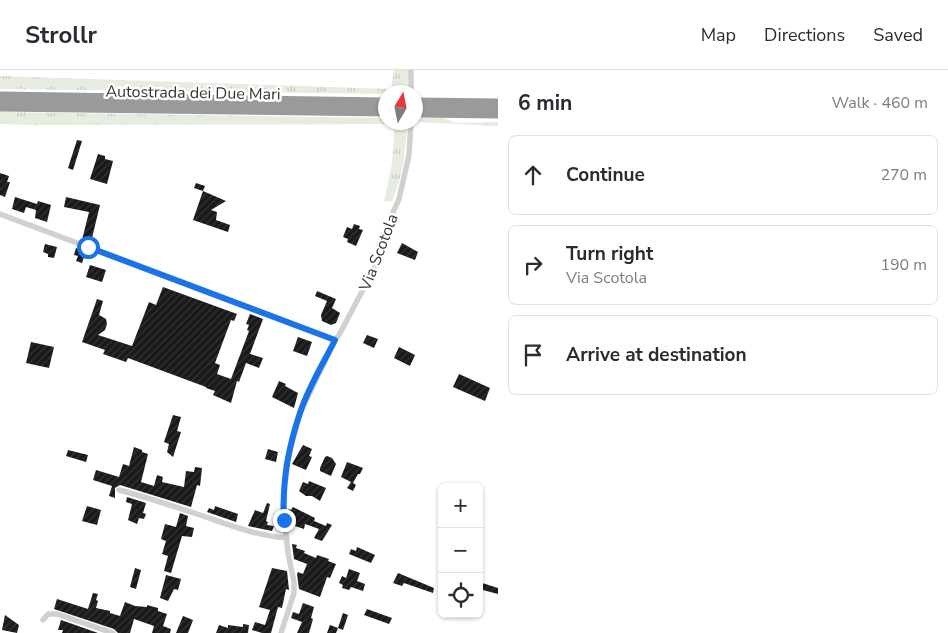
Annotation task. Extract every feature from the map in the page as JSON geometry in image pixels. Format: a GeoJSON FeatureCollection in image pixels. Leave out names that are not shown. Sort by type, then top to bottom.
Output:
{"type":"FeatureCollection","features":[{"type":"Feature","properties":{"kind":"highway","name":"Autostrada dei Due Mari"},"geometry":{"type":"LineString","coordinates":[[0,97],[378,102]]}},
{"type":"Feature","properties":{"kind":"highway"},"geometry":{"type":"LineString","coordinates":[[423,103],[498,104]]}},
{"type":"Feature","properties":{"kind":"highway","name":"Autostrada dei Due Mari"},"geometry":{"type":"LineString","coordinates":[[0,106],[378,111]]}},
{"type":"Feature","properties":{"kind":"highway"},"geometry":{"type":"LineString","coordinates":[[423,112],[498,113]]}},
{"type":"Feature","properties":{"kind":"street"},"geometry":{"type":"LineString","coordinates":[[411,85],[412,70]]}},
{"type":"Feature","properties":{"kind":"street","name":"Via Scotola"},"geometry":{"type":"LineString","coordinates":[[281,633],[294,593],[294,582],[286,538],[283,496],[286,465],[293,436],[302,407],[335,340],[376,267],[380,244],[399,199],[405,177],[411,130]]}},
{"type":"Feature","properties":{"kind":"street"},"geometry":{"type":"LineString","coordinates":[[0,214],[335,340]]}},
{"type":"Feature","properties":{"kind":"street"},"geometry":{"type":"LineString","coordinates":[[119,490],[150,498],[233,527],[286,538]]}},
{"type":"Feature","properties":{"kind":"street"},"geometry":{"type":"LineString","coordinates":[[43,620],[48,614],[57,614],[113,633]]}},
{"type":"Feature","properties":{"kind":"green space"},"geometry":{"type":"Polygon","coordinates":[[[394,70],[409,70],[408,85],[392,85],[394,70]]]}},
{"type":"Feature","properties":{"kind":"green space"},"geometry":{"type":"Polygon","coordinates":[[[0,76],[378,89],[378,94],[0,89],[0,76]]]}},
{"type":"Feature","properties":{"kind":"green space"},"geometry":{"type":"Polygon","coordinates":[[[0,112],[378,118],[378,124],[0,124],[0,112]]]}},
{"type":"Feature","properties":{"kind":"green space"},"geometry":{"type":"Polygon","coordinates":[[[423,118],[444,118],[456,123],[498,122],[498,126],[423,122],[423,118]]]}},
{"type":"Feature","properties":{"kind":"green space"},"geometry":{"type":"Polygon","coordinates":[[[395,130],[407,130],[405,153],[399,182],[392,201],[384,202],[392,164],[395,130]]]}},
{"type":"Feature","properties":{"kind":"building"},"geometry":{"type":"Polygon","coordinates":[[[77,140],[82,141],[73,170],[68,168],[77,140]]]}},
{"type":"Feature","properties":{"kind":"building"},"geometry":{"type":"Polygon","coordinates":[[[98,154],[105,156],[105,159],[113,161],[107,184],[90,179],[98,154]]]}},
{"type":"Feature","properties":{"kind":"building"},"geometry":{"type":"Polygon","coordinates":[[[0,173],[9,176],[7,182],[10,182],[5,197],[0,195],[0,173]]]}},
{"type":"Feature","properties":{"kind":"building"},"geometry":{"type":"Polygon","coordinates":[[[196,183],[205,186],[203,191],[194,188],[196,183]]]}},
{"type":"Feature","properties":{"kind":"building"},"geometry":{"type":"Polygon","coordinates":[[[203,191],[226,201],[211,210],[217,212],[216,220],[230,225],[228,232],[193,220],[203,191]]]}},
{"type":"Feature","properties":{"kind":"building"},"geometry":{"type":"Polygon","coordinates":[[[15,197],[37,204],[38,201],[51,205],[47,222],[35,218],[36,210],[26,207],[24,213],[12,209],[15,197]]]}},
{"type":"Feature","properties":{"kind":"building"},"geometry":{"type":"Polygon","coordinates":[[[66,197],[100,205],[91,242],[82,240],[89,212],[64,207],[66,197]]]}},
{"type":"Feature","properties":{"kind":"building"},"geometry":{"type":"Polygon","coordinates":[[[354,224],[360,226],[359,229],[363,230],[356,246],[347,242],[348,239],[343,237],[347,227],[352,229],[354,224]]]}},
{"type":"Feature","properties":{"kind":"building"},"geometry":{"type":"Polygon","coordinates":[[[402,243],[418,252],[415,260],[397,253],[402,243]]]}},
{"type":"Feature","properties":{"kind":"building"},"geometry":{"type":"Polygon","coordinates":[[[45,244],[57,247],[54,258],[48,257],[48,254],[43,252],[45,244]]]}},
{"type":"Feature","properties":{"kind":"building"},"geometry":{"type":"Polygon","coordinates":[[[76,248],[86,251],[82,263],[76,261],[78,256],[74,255],[76,248]]]}},
{"type":"Feature","properties":{"kind":"building"},"geometry":{"type":"Polygon","coordinates":[[[90,265],[106,270],[102,282],[86,277],[90,265]]]}},
{"type":"Feature","properties":{"kind":"building"},"geometry":{"type":"Polygon","coordinates":[[[163,287],[237,314],[234,321],[231,320],[215,363],[220,365],[217,374],[231,379],[249,331],[247,330],[249,325],[246,324],[250,314],[263,319],[250,354],[263,358],[259,368],[246,363],[239,382],[237,381],[231,403],[213,395],[215,391],[206,387],[128,358],[126,362],[103,354],[105,350],[82,342],[97,299],[103,301],[99,315],[106,319],[107,324],[105,330],[98,335],[132,346],[149,302],[156,305],[163,287]]]}},
{"type":"Feature","properties":{"kind":"building"},"geometry":{"type":"Polygon","coordinates":[[[317,291],[336,299],[332,308],[340,313],[336,323],[331,325],[322,321],[321,315],[327,301],[315,296],[317,291]]]}},
{"type":"Feature","properties":{"kind":"building"},"geometry":{"type":"Polygon","coordinates":[[[367,335],[378,339],[374,348],[363,343],[367,335]]]}},
{"type":"Feature","properties":{"kind":"building"},"geometry":{"type":"Polygon","coordinates":[[[298,337],[312,342],[307,356],[293,351],[298,337]]]}},
{"type":"Feature","properties":{"kind":"building"},"geometry":{"type":"Polygon","coordinates":[[[31,342],[54,347],[49,368],[26,363],[31,342]]]}},
{"type":"Feature","properties":{"kind":"building"},"geometry":{"type":"Polygon","coordinates":[[[399,347],[415,355],[410,366],[394,358],[399,347]]]}},
{"type":"Feature","properties":{"kind":"building"},"geometry":{"type":"Polygon","coordinates":[[[459,374],[490,388],[485,401],[453,387],[459,374]]]}},
{"type":"Feature","properties":{"kind":"building"},"geometry":{"type":"Polygon","coordinates":[[[279,381],[298,393],[294,408],[272,397],[279,381]]]}},
{"type":"Feature","properties":{"kind":"building"},"geometry":{"type":"Polygon","coordinates":[[[173,415],[181,417],[177,431],[181,432],[173,457],[167,452],[169,444],[164,442],[173,415]]]}},
{"type":"Feature","properties":{"kind":"building"},"geometry":{"type":"Polygon","coordinates":[[[303,445],[312,449],[309,456],[312,457],[306,470],[292,464],[303,445]]]}},
{"type":"Feature","properties":{"kind":"building"},"geometry":{"type":"Polygon","coordinates":[[[134,447],[148,454],[141,482],[154,486],[157,475],[163,477],[162,482],[184,487],[186,471],[194,472],[195,467],[202,468],[200,486],[197,485],[191,507],[120,485],[115,488],[115,498],[109,496],[112,486],[93,480],[96,470],[119,477],[123,464],[129,466],[134,447]]]}},
{"type":"Feature","properties":{"kind":"building"},"geometry":{"type":"Polygon","coordinates":[[[268,449],[278,452],[276,462],[265,459],[268,449]]]}},
{"type":"Feature","properties":{"kind":"building"},"geometry":{"type":"Polygon","coordinates":[[[68,450],[88,455],[86,462],[66,456],[68,450]]]}},
{"type":"Feature","properties":{"kind":"building"},"geometry":{"type":"Polygon","coordinates":[[[327,456],[332,458],[336,464],[331,476],[320,471],[327,456]]]}},
{"type":"Feature","properties":{"kind":"building"},"geometry":{"type":"Polygon","coordinates":[[[347,462],[363,468],[353,483],[356,485],[353,491],[347,488],[351,482],[341,477],[347,462]]]}},
{"type":"Feature","properties":{"kind":"building"},"geometry":{"type":"Polygon","coordinates":[[[309,481],[326,488],[320,501],[312,496],[306,496],[299,491],[303,482],[308,484],[309,481]]]}},
{"type":"Feature","properties":{"kind":"building"},"geometry":{"type":"Polygon","coordinates":[[[127,497],[146,503],[143,513],[146,514],[144,519],[139,518],[137,524],[128,520],[132,504],[126,502],[127,497]]]}},
{"type":"Feature","properties":{"kind":"building"},"geometry":{"type":"Polygon","coordinates":[[[267,503],[270,504],[266,521],[268,522],[267,525],[274,526],[272,531],[248,526],[255,510],[263,513],[267,503]]]}},
{"type":"Feature","properties":{"kind":"building"},"geometry":{"type":"Polygon","coordinates":[[[87,506],[101,510],[97,525],[82,521],[87,506]]]}},
{"type":"Feature","properties":{"kind":"building"},"geometry":{"type":"Polygon","coordinates":[[[215,506],[238,514],[236,522],[207,512],[209,508],[214,510],[215,506]]]}},
{"type":"Feature","properties":{"kind":"building"},"geometry":{"type":"Polygon","coordinates":[[[293,507],[315,518],[314,521],[326,526],[327,523],[332,525],[322,541],[314,538],[319,529],[305,524],[304,529],[295,526],[296,523],[289,519],[288,509],[291,510],[293,507]]]}},
{"type":"Feature","properties":{"kind":"building"},"geometry":{"type":"Polygon","coordinates":[[[180,513],[188,516],[186,526],[194,528],[192,537],[182,536],[171,573],[164,571],[168,556],[162,554],[166,541],[161,539],[165,524],[176,527],[180,513]]]}},
{"type":"Feature","properties":{"kind":"building"},"geometry":{"type":"Polygon","coordinates":[[[292,544],[297,545],[296,548],[305,551],[304,553],[316,558],[317,555],[329,559],[328,561],[336,564],[330,578],[327,577],[320,597],[299,589],[297,574],[298,572],[303,574],[307,564],[294,559],[292,544]]]}},
{"type":"Feature","properties":{"kind":"building"},"geometry":{"type":"Polygon","coordinates":[[[357,547],[375,555],[371,563],[349,554],[351,549],[356,551],[357,547]]]}},
{"type":"Feature","properties":{"kind":"building"},"geometry":{"type":"Polygon","coordinates":[[[135,568],[141,570],[136,589],[130,587],[135,568]]]}},
{"type":"Feature","properties":{"kind":"building"},"geometry":{"type":"Polygon","coordinates":[[[272,568],[287,571],[289,590],[286,589],[282,608],[278,607],[271,633],[262,633],[252,630],[255,622],[265,625],[270,610],[259,607],[272,568]]]}},
{"type":"Feature","properties":{"kind":"building"},"geometry":{"type":"Polygon","coordinates":[[[349,569],[360,573],[357,581],[365,584],[363,591],[351,587],[349,590],[342,588],[343,585],[339,583],[342,576],[346,578],[349,569]]]}},
{"type":"Feature","properties":{"kind":"building"},"geometry":{"type":"Polygon","coordinates":[[[398,573],[434,588],[433,593],[404,583],[402,586],[393,583],[398,573]]]}},
{"type":"Feature","properties":{"kind":"building"},"geometry":{"type":"Polygon","coordinates":[[[166,575],[181,579],[178,590],[174,589],[168,601],[160,598],[166,575]]]}},
{"type":"Feature","properties":{"kind":"building"},"geometry":{"type":"Polygon","coordinates":[[[483,583],[498,588],[498,594],[483,590],[483,583]]]}},
{"type":"Feature","properties":{"kind":"building"},"geometry":{"type":"Polygon","coordinates":[[[93,593],[98,594],[96,608],[110,611],[110,613],[120,616],[125,602],[135,606],[147,607],[147,605],[158,608],[158,611],[167,614],[163,626],[171,629],[170,633],[152,633],[154,626],[134,619],[130,633],[118,633],[114,629],[54,609],[57,599],[88,609],[93,593]]]}},
{"type":"Feature","properties":{"kind":"building"},"geometry":{"type":"Polygon","coordinates":[[[303,603],[314,607],[311,618],[313,619],[309,633],[297,633],[302,622],[291,618],[293,612],[299,614],[303,603]]]}},
{"type":"Feature","properties":{"kind":"building"},"geometry":{"type":"Polygon","coordinates":[[[367,609],[392,618],[389,624],[364,615],[367,609]]]}},
{"type":"Feature","properties":{"kind":"building"},"geometry":{"type":"Polygon","coordinates":[[[343,613],[348,615],[343,630],[338,628],[343,613]]]}},
{"type":"Feature","properties":{"kind":"building"},"geometry":{"type":"Polygon","coordinates":[[[5,615],[19,625],[17,633],[2,630],[5,615]]]}},
{"type":"Feature","properties":{"kind":"building"},"geometry":{"type":"Polygon","coordinates":[[[183,616],[193,620],[188,633],[176,633],[183,616]]]}},
{"type":"Feature","properties":{"kind":"building"},"geometry":{"type":"Polygon","coordinates":[[[61,620],[98,633],[62,633],[63,630],[58,630],[61,620]]]}},
{"type":"Feature","properties":{"kind":"building"},"geometry":{"type":"Polygon","coordinates":[[[243,624],[249,625],[248,633],[216,633],[219,625],[228,628],[228,625],[243,627],[243,624]]]}},
{"type":"Feature","properties":{"kind":"building"},"geometry":{"type":"Polygon","coordinates":[[[330,625],[338,628],[336,633],[327,633],[330,625]]]}},
{"type":"Feature","properties":{"kind":"route"},"geometry":{"type":"LineString","coordinates":[[88,247],[335,340],[308,394],[293,436],[286,465],[283,496],[284,520]]}}]}
